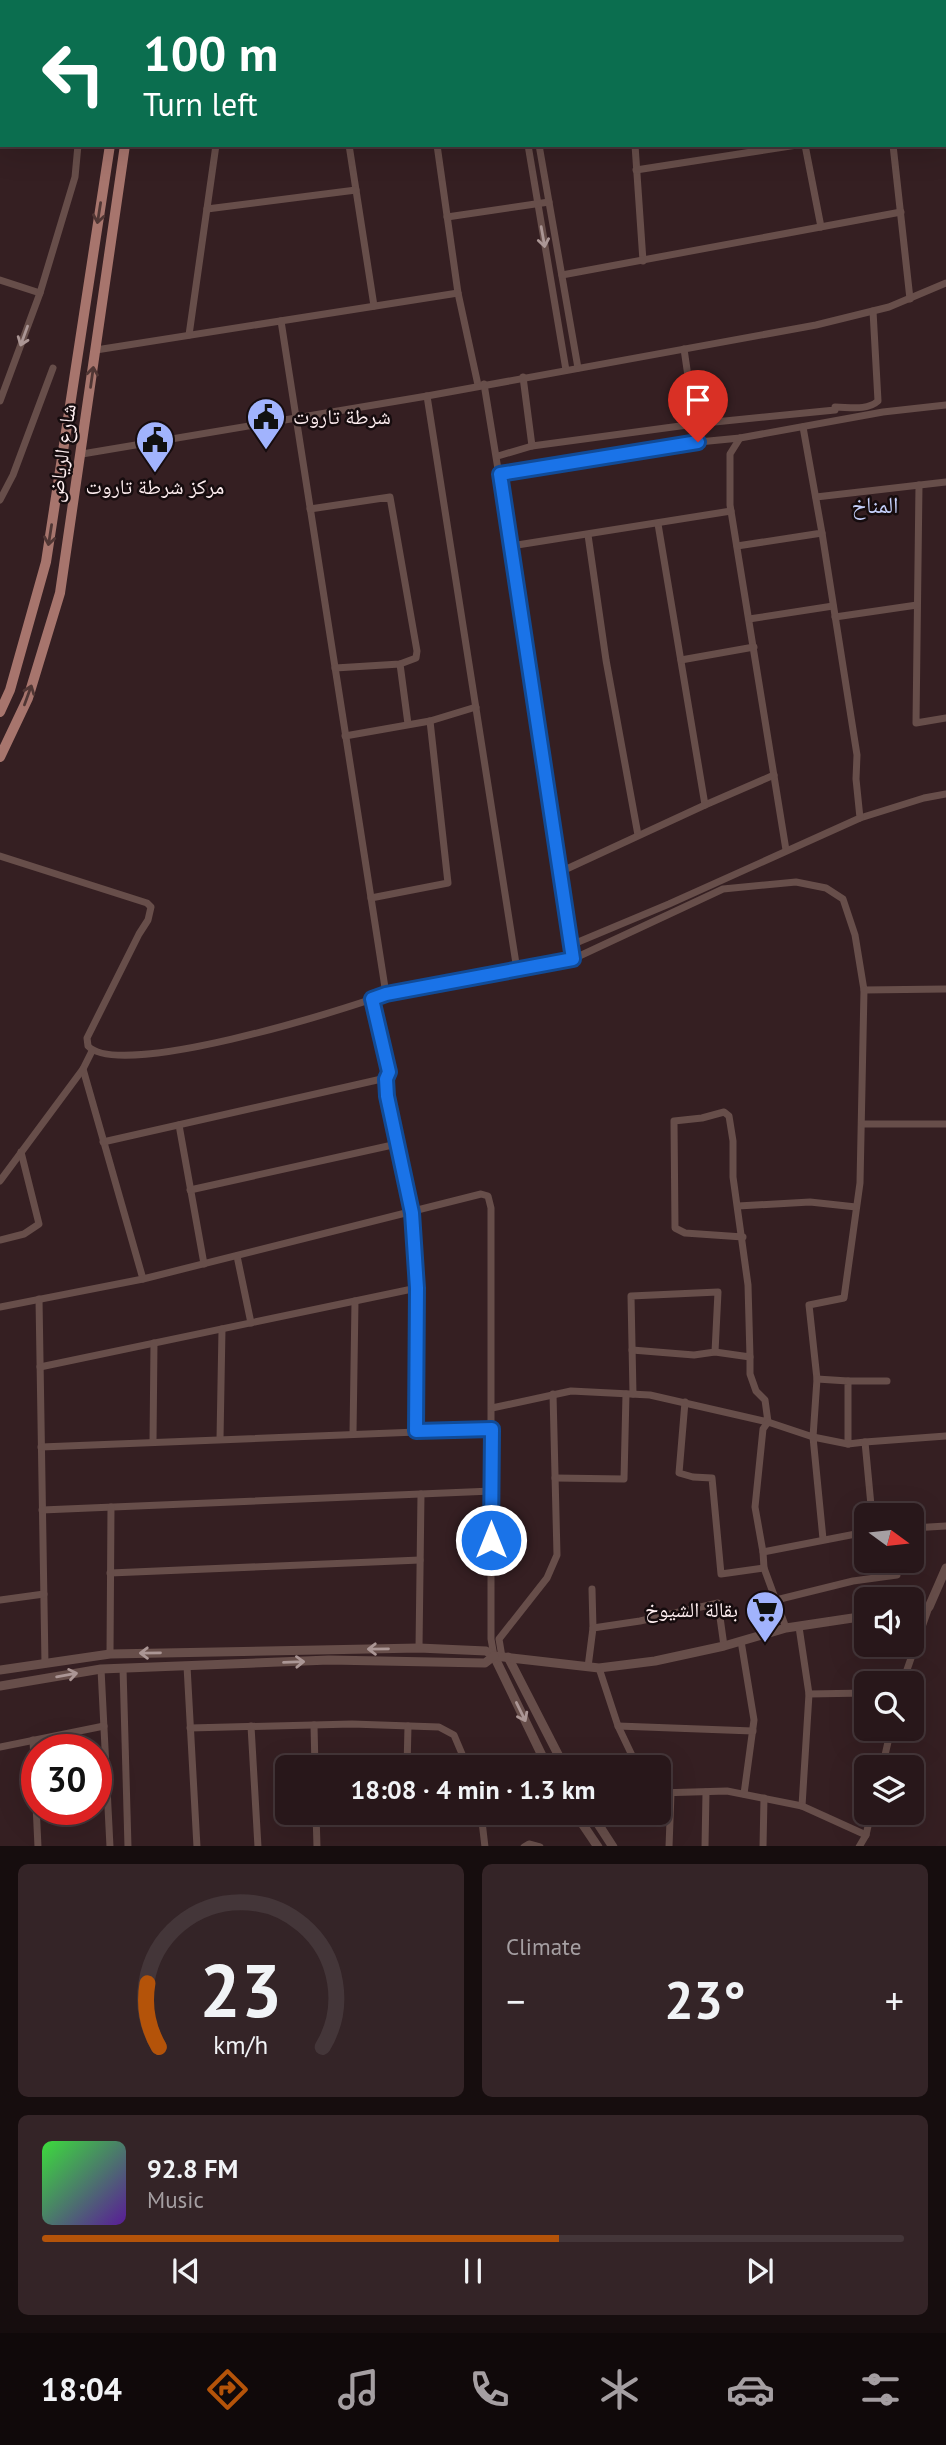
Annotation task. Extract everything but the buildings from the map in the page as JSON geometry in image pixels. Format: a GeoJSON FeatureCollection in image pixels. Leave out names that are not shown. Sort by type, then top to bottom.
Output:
{"type":"FeatureCollection","features":[{"type":"Feature","properties":{"kind":"main road","name":"شارع الرياض"},"geometry":{"type":"LineString","coordinates":[[0,712],[10,690],[46,562],[110,147]]}},
{"type":"Feature","properties":{"kind":"main road","name":"شارع الرياض"},"geometry":{"type":"LineString","coordinates":[[0,757],[28,698],[60,593],[125,147]]}},
{"type":"Feature","properties":{"kind":"street"},"geometry":{"type":"LineString","coordinates":[[0,401],[40,293],[75,177],[78,147]]}},
{"type":"Feature","properties":{"kind":"street"},"geometry":{"type":"LineString","coordinates":[[189,335],[216,147]]}},
{"type":"Feature","properties":{"kind":"street"},"geometry":{"type":"LineString","coordinates":[[349,147],[374,306]]}},
{"type":"Feature","properties":{"kind":"street"},"geometry":{"type":"LineString","coordinates":[[437,147],[458,293],[498,456],[573,959]]}},
{"type":"Feature","properties":{"kind":"street"},"geometry":{"type":"LineString","coordinates":[[528,147],[566,370]]}},
{"type":"Feature","properties":{"kind":"street"},"geometry":{"type":"LineString","coordinates":[[539,147],[578,368]]}},
{"type":"Feature","properties":{"kind":"street"},"geometry":{"type":"LineString","coordinates":[[635,147],[643,261]]}},
{"type":"Feature","properties":{"kind":"street"},"geometry":{"type":"LineString","coordinates":[[636,170],[784,147]]}},
{"type":"Feature","properties":{"kind":"street"},"geometry":{"type":"LineString","coordinates":[[805,147],[821,227]]}},
{"type":"Feature","properties":{"kind":"street"},"geometry":{"type":"LineString","coordinates":[[892,147],[910,299]]}},
{"type":"Feature","properties":{"kind":"street"},"geometry":{"type":"LineString","coordinates":[[206,209],[356,190]]}},
{"type":"Feature","properties":{"kind":"street"},"geometry":{"type":"LineString","coordinates":[[447,217],[549,202]]}},
{"type":"Feature","properties":{"kind":"street"},"geometry":{"type":"LineString","coordinates":[[562,275],[901,212]]}},
{"type":"Feature","properties":{"kind":"street"},"geometry":{"type":"LineString","coordinates":[[0,280],[40,293]]}},
{"type":"Feature","properties":{"kind":"street"},"geometry":{"type":"LineString","coordinates":[[82,454],[427,396],[481,384],[816,325],[873,311],[946,283]]}},
{"type":"Feature","properties":{"kind":"street"},"geometry":{"type":"LineString","coordinates":[[96,351],[458,293]]}},
{"type":"Feature","properties":{"kind":"street"},"geometry":{"type":"LineString","coordinates":[[498,456],[532,446],[695,424],[835,410],[835,407],[875,405],[878,401],[873,311]]}},
{"type":"Feature","properties":{"kind":"street"},"geometry":{"type":"LineString","coordinates":[[281,321],[386,994]]}},
{"type":"Feature","properties":{"kind":"street"},"geometry":{"type":"LineString","coordinates":[[684,349],[695,424]]}},
{"type":"Feature","properties":{"kind":"street"},"geometry":{"type":"LineString","coordinates":[[0,500],[13,475],[53,368]]}},
{"type":"Feature","properties":{"kind":"street"},"geometry":{"type":"LineString","coordinates":[[523,377],[532,446]]}},
{"type":"Feature","properties":{"kind":"street"},"geometry":{"type":"LineString","coordinates":[[427,396],[517,970]]}},
{"type":"Feature","properties":{"kind":"street"},"geometry":{"type":"LineString","coordinates":[[500,474],[678,444],[740,438],[883,412],[946,405]]}},
{"type":"Feature","properties":{"kind":"street"},"geometry":{"type":"LineString","coordinates":[[803,426],[857,755],[856,779],[860,818]]}},
{"type":"Feature","properties":{"kind":"street"},"geometry":{"type":"LineString","coordinates":[[740,438],[730,454],[731,511],[786,850]]}},
{"type":"Feature","properties":{"kind":"street"},"geometry":{"type":"LineString","coordinates":[[816,497],[946,482]]}},
{"type":"Feature","properties":{"kind":"street"},"geometry":{"type":"LineString","coordinates":[[919,485],[916,723],[946,718]]}},
{"type":"Feature","properties":{"kind":"street"},"geometry":{"type":"LineString","coordinates":[[310,509],[390,498],[417,651],[416,657],[400,664],[335,668]]}},
{"type":"Feature","properties":{"kind":"street"},"geometry":{"type":"LineString","coordinates":[[512,546],[731,511]]}},
{"type":"Feature","properties":{"kind":"street"},"geometry":{"type":"LineString","coordinates":[[659,524],[705,804]]}},
{"type":"Feature","properties":{"kind":"street"},"geometry":{"type":"LineString","coordinates":[[737,546],[822,533]]}},
{"type":"Feature","properties":{"kind":"street"},"geometry":{"type":"LineString","coordinates":[[588,535],[606,660],[638,835]]}},
{"type":"Feature","properties":{"kind":"street"},"geometry":{"type":"LineString","coordinates":[[835,617],[917,605]]}},
{"type":"Feature","properties":{"kind":"street"},"geometry":{"type":"LineString","coordinates":[[749,620],[833,606]]}},
{"type":"Feature","properties":{"kind":"street"},"geometry":{"type":"LineString","coordinates":[[681,660],[754,648]]}},
{"type":"Feature","properties":{"kind":"street"},"geometry":{"type":"LineString","coordinates":[[400,664],[408,724]]}},
{"type":"Feature","properties":{"kind":"street"},"geometry":{"type":"LineString","coordinates":[[345,736],[430,721],[476,708]]}},
{"type":"Feature","properties":{"kind":"street"},"geometry":{"type":"LineString","coordinates":[[371,898],[448,883],[430,721]]}},
{"type":"Feature","properties":{"kind":"street"},"geometry":{"type":"LineString","coordinates":[[560,872],[774,775]]}},
{"type":"Feature","properties":{"kind":"street"},"geometry":{"type":"LineString","coordinates":[[570,945],[669,904],[860,818],[946,794]]}},
{"type":"Feature","properties":{"kind":"street"},"geometry":{"type":"LineString","coordinates":[[0,856],[147,903],[151,907],[148,920],[88,1038],[88,1046],[92,1051],[119,1057],[152,1055],[222,1042],[386,994],[573,959],[723,889],[796,882],[826,888],[843,899],[855,935],[864,990],[862,1124],[856,1206],[844,1298],[810,1305],[817,1379],[813,1437],[823,1539]]}},
{"type":"Feature","properties":{"kind":"street"},"geometry":{"type":"LineString","coordinates":[[864,990],[946,989]]}},
{"type":"Feature","properties":{"kind":"street"},"geometry":{"type":"LineString","coordinates":[[372,999],[389,1072],[386,1079],[387,1096],[412,1213],[417,1288],[416,1431]]}},
{"type":"Feature","properties":{"kind":"street"},"geometry":{"type":"LineString","coordinates":[[0,1181],[83,1069],[92,1051]]}},
{"type":"Feature","properties":{"kind":"street"},"geometry":{"type":"LineString","coordinates":[[83,1069],[143,1279]]}},
{"type":"Feature","properties":{"kind":"street"},"geometry":{"type":"LineString","coordinates":[[103,1142],[386,1079]]}},
{"type":"Feature","properties":{"kind":"street"},"geometry":{"type":"LineString","coordinates":[[743,1237],[685,1233],[675,1228],[674,1121],[724,1112],[729,1116],[733,1141],[733,1177],[743,1237],[748,1285],[750,1374],[756,1391],[765,1400],[768,1422],[763,1429],[755,1507],[764,1568],[786,1628]]}},
{"type":"Feature","properties":{"kind":"street"},"geometry":{"type":"LineString","coordinates":[[862,1124],[946,1124]]}},
{"type":"Feature","properties":{"kind":"street"},"geometry":{"type":"LineString","coordinates":[[179,1125],[204,1264]]}},
{"type":"Feature","properties":{"kind":"street"},"geometry":{"type":"LineString","coordinates":[[190,1190],[397,1144]]}},
{"type":"Feature","properties":{"kind":"street"},"geometry":{"type":"LineString","coordinates":[[0,1240],[24,1234],[38,1224],[21,1152]]}},
{"type":"Feature","properties":{"kind":"street"},"geometry":{"type":"LineString","coordinates":[[0,1307],[143,1279],[481,1194],[488,1196],[491,1209],[491,1639],[558,1755]]}},
{"type":"Feature","properties":{"kind":"street"},"geometry":{"type":"LineString","coordinates":[[738,1206],[810,1202],[856,1206]]}},
{"type":"Feature","properties":{"kind":"street"},"geometry":{"type":"LineString","coordinates":[[237,1256],[251,1323]]}},
{"type":"Feature","properties":{"kind":"street"},"geometry":{"type":"LineString","coordinates":[[40,1367],[417,1288]]}},
{"type":"Feature","properties":{"kind":"street"},"geometry":{"type":"LineString","coordinates":[[555,1478],[624,1479],[632,1350],[631,1296],[718,1292],[715,1352]]}},
{"type":"Feature","properties":{"kind":"street"},"geometry":{"type":"LineString","coordinates":[[39,1299],[45,1664]]}},
{"type":"Feature","properties":{"kind":"street"},"geometry":{"type":"LineString","coordinates":[[354,1433],[355,1301]]}},
{"type":"Feature","properties":{"kind":"street"},"geometry":{"type":"LineString","coordinates":[[220,1439],[222,1329]]}},
{"type":"Feature","properties":{"kind":"street"},"geometry":{"type":"LineString","coordinates":[[153,1442],[154,1343]]}},
{"type":"Feature","properties":{"kind":"street"},"geometry":{"type":"LineString","coordinates":[[632,1350],[694,1355],[715,1352],[750,1357]]}},
{"type":"Feature","properties":{"kind":"street"},"geometry":{"type":"LineString","coordinates":[[817,1379],[887,1381]]}},
{"type":"Feature","properties":{"kind":"street"},"geometry":{"type":"LineString","coordinates":[[848,1381],[848,1444]]}},
{"type":"Feature","properties":{"kind":"street"},"geometry":{"type":"LineString","coordinates":[[492,1408],[570,1391],[650,1395],[768,1422],[813,1437],[848,1444],[946,1436]]}},
{"type":"Feature","properties":{"kind":"street"},"geometry":{"type":"LineString","coordinates":[[542,1755],[501,1657],[499,1639],[547,1578],[557,1555],[553,1394]]}},
{"type":"Feature","properties":{"kind":"street"},"geometry":{"type":"LineString","coordinates":[[685,1402],[679,1473],[712,1478],[721,1574],[764,1568]]}},
{"type":"Feature","properties":{"kind":"street"},"geometry":{"type":"LineString","coordinates":[[41,1447],[492,1429]]}},
{"type":"Feature","properties":{"kind":"street"},"geometry":{"type":"LineString","coordinates":[[865,1443],[871,1503]]}},
{"type":"Feature","properties":{"kind":"street"},"geometry":{"type":"LineString","coordinates":[[43,1510],[492,1491]]}},
{"type":"Feature","properties":{"kind":"street"},"geometry":{"type":"LineString","coordinates":[[419,1648],[421,1494]]}},
{"type":"Feature","properties":{"kind":"street"},"geometry":{"type":"LineString","coordinates":[[110,1654],[111,1507]]}},
{"type":"Feature","properties":{"kind":"street"},"geometry":{"type":"LineString","coordinates":[[924,1527],[946,1526]]}},
{"type":"Feature","properties":{"kind":"street"},"geometry":{"type":"LineString","coordinates":[[762,1552],[854,1534]]}},
{"type":"Feature","properties":{"kind":"street"},"geometry":{"type":"LineString","coordinates":[[110,1573],[420,1560]]}},
{"type":"Feature","properties":{"kind":"street"},"geometry":{"type":"LineString","coordinates":[[907,1671],[929,1607],[946,1569]]}},
{"type":"Feature","properties":{"kind":"street"},"geometry":{"type":"LineString","coordinates":[[776,1600],[897,1573]]}},
{"type":"Feature","properties":{"kind":"street"},"geometry":{"type":"LineString","coordinates":[[588,1667],[593,1628],[592,1589]]}},
{"type":"Feature","properties":{"kind":"street"},"geometry":{"type":"LineString","coordinates":[[0,1600],[44,1594]]}},
{"type":"Feature","properties":{"kind":"street"},"geometry":{"type":"LineString","coordinates":[[593,1628],[640,1621],[718,1603],[724,1646]]}},
{"type":"Feature","properties":{"kind":"street"},"geometry":{"type":"LineString","coordinates":[[924,1608],[929,1607]]}},
{"type":"Feature","properties":{"kind":"street"},"geometry":{"type":"LineString","coordinates":[[0,1670],[110,1654],[419,1648],[486,1651],[501,1657],[599,1668],[655,1661],[724,1646],[786,1628],[854,1618]]}},
{"type":"Feature","properties":{"kind":"street"},"geometry":{"type":"LineString","coordinates":[[799,1627],[809,1693],[802,1805]]}},
{"type":"Feature","properties":{"kind":"street"},"geometry":{"type":"LineString","coordinates":[[741,1641],[754,1720],[744,1794]]}},
{"type":"Feature","properties":{"kind":"street"},"geometry":{"type":"LineString","coordinates":[[0,1686],[101,1669],[329,1660],[485,1663],[501,1657]]}},
{"type":"Feature","properties":{"kind":"street"},"geometry":{"type":"LineString","coordinates":[[187,1666],[197,1846]]}},
{"type":"Feature","properties":{"kind":"street"},"geometry":{"type":"LineString","coordinates":[[123,1668],[128,1846]]}},
{"type":"Feature","properties":{"kind":"street"},"geometry":{"type":"LineString","coordinates":[[599,1668],[618,1726],[632,1755]]}},
{"type":"Feature","properties":{"kind":"street"},"geometry":{"type":"LineString","coordinates":[[101,1669],[110,1846]]}},
{"type":"Feature","properties":{"kind":"street"},"geometry":{"type":"LineString","coordinates":[[809,1693],[854,1693]]}},
{"type":"Feature","properties":{"kind":"street"},"geometry":{"type":"LineString","coordinates":[[190,1728],[314,1725],[439,1727],[454,1735],[462,1755]]}},
{"type":"Feature","properties":{"kind":"street"},"geometry":{"type":"LineString","coordinates":[[314,1725],[315,1755]]}},
{"type":"Feature","properties":{"kind":"street"},"geometry":{"type":"LineString","coordinates":[[63,1734],[104,1726]]}},
{"type":"Feature","properties":{"kind":"street"},"geometry":{"type":"LineString","coordinates":[[251,1726],[258,1846]]}},
{"type":"Feature","properties":{"kind":"street"},"geometry":{"type":"LineString","coordinates":[[407,1755],[408,1726]]}},
{"type":"Feature","properties":{"kind":"street"},"geometry":{"type":"LineString","coordinates":[[618,1726],[753,1731]]}},
{"type":"Feature","properties":{"kind":"street"},"geometry":{"type":"LineString","coordinates":[[0,1747],[21,1743]]}},
{"type":"Feature","properties":{"kind":"street"},"geometry":{"type":"LineString","coordinates":[[705,1846],[706,1791]]}},
{"type":"Feature","properties":{"kind":"street"},"geometry":{"type":"LineString","coordinates":[[671,1793],[727,1791],[802,1805],[866,1836]]}},
{"type":"Feature","properties":{"kind":"street"},"geometry":{"type":"LineString","coordinates":[[763,1846],[764,1798]]}},
{"type":"Feature","properties":{"kind":"street"},"geometry":{"type":"LineString","coordinates":[[37,1825],[38,1846]]}},
{"type":"Feature","properties":{"kind":"street"},"geometry":{"type":"LineString","coordinates":[[316,1825],[317,1846]]}},
{"type":"Feature","properties":{"kind":"street"},"geometry":{"type":"LineString","coordinates":[[482,1825],[485,1846]]}},
{"type":"Feature","properties":{"kind":"street"},"geometry":{"type":"LineString","coordinates":[[583,1825],[597,1846]]}},
{"type":"Feature","properties":{"kind":"street"},"geometry":{"type":"LineString","coordinates":[[599,1825],[613,1846]]}},
{"type":"Feature","properties":{"kind":"street"},"geometry":{"type":"LineString","coordinates":[[669,1846],[670,1825]]}},
{"type":"Feature","properties":{"kind":"street"},"geometry":{"type":"LineString","coordinates":[[859,1846],[866,1836],[868,1825]]}},
{"type":"Feature","properties":{"kind":"street"},"geometry":{"type":"LineString","coordinates":[[524,1846],[540,1846]]}},
{"type":"Feature","properties":{"kind":"place","name":"شرطة تاروت"},"geometry":{"type":"Point","coordinates":[266,451]}},
{"type":"Feature","properties":{"kind":"place","name":"مركز شرطة تاروت"},"geometry":{"type":"Point","coordinates":[155,474]}},
{"type":"Feature","properties":{"kind":"place","name":"بقالة الشيوخ"},"geometry":{"type":"Point","coordinates":[765,1644]}},
{"type":"Feature","properties":{"kind":"district","name":"المناخ"},"geometry":{"type":"Point","coordinates":[875,505]}},
{"type":"Feature","properties":{"kind":"route"},"geometry":{"type":"LineString","coordinates":[[491,1540],[492,1429],[416,1431],[417,1288],[412,1213],[387,1096],[386,1079],[389,1072],[372,999],[386,994],[573,959],[500,474],[698,442]]}}]}
